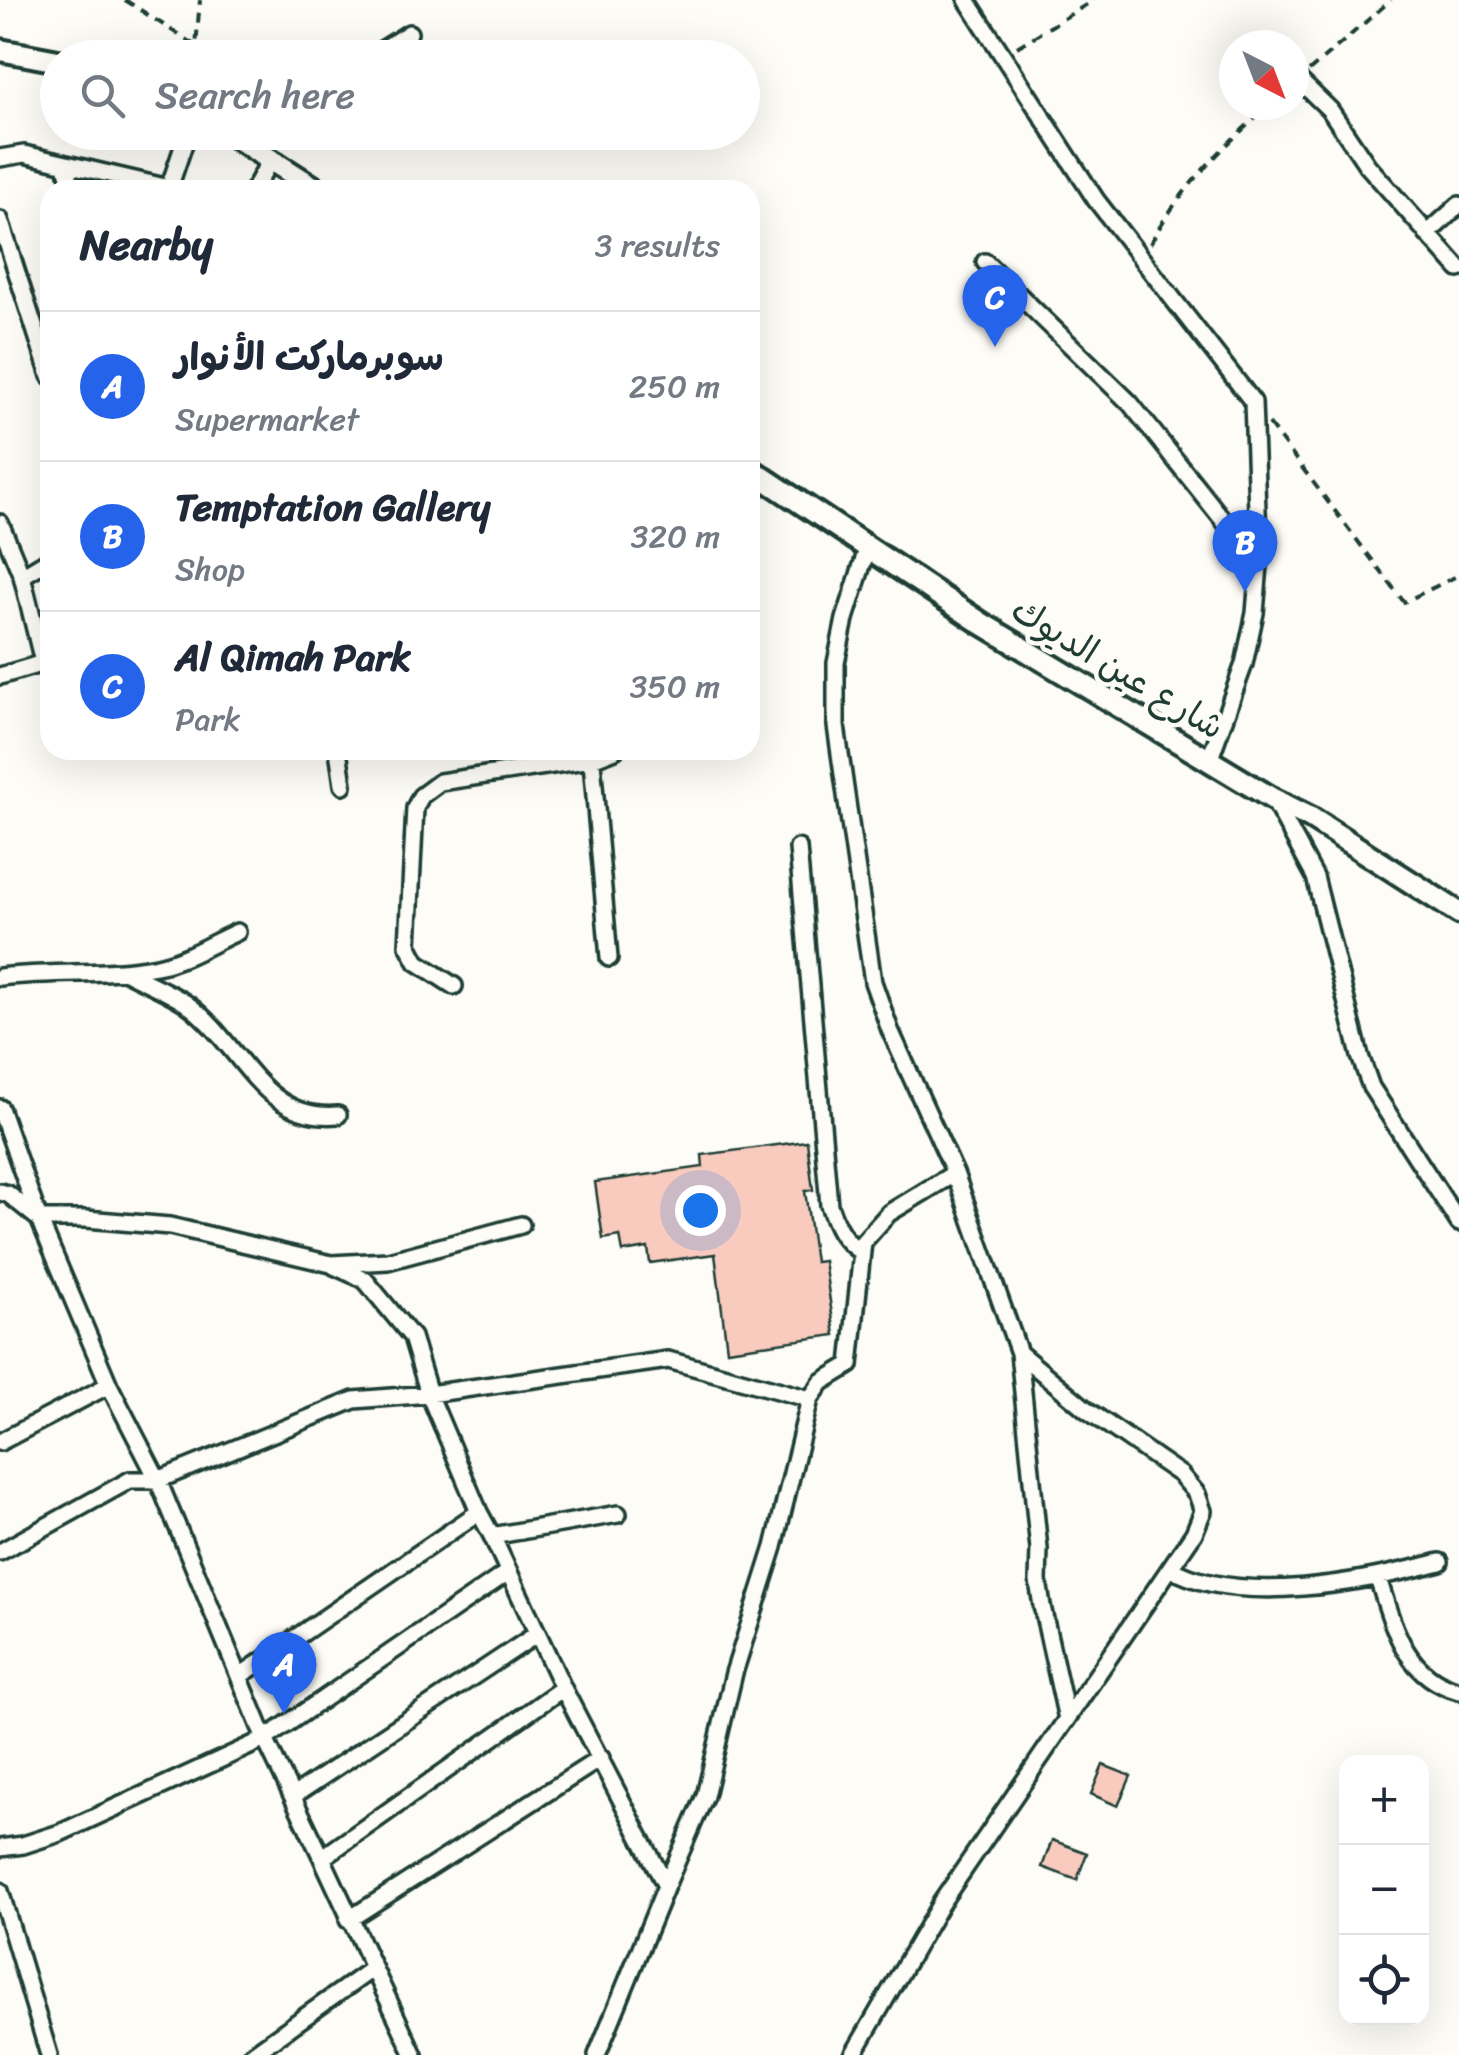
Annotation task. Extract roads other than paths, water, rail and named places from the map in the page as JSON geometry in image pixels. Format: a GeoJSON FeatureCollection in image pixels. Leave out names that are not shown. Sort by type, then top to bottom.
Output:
{"type":"FeatureCollection","features":[{"type":"Feature","properties":{"kind":"main road"},"geometry":{"type":"LineString","coordinates":[[0,50],[40,58]]}},
{"type":"Feature","properties":{"kind":"main road"},"geometry":{"type":"LineString","coordinates":[[257,150],[302,180]]}},
{"type":"Feature","properties":{"kind":"main road","name":"شارع عين الديوك"},"geometry":{"type":"LineString","coordinates":[[760,476],[981,623],[1311,818],[1459,912]]}},
{"type":"Feature","properties":{"kind":"street"},"geometry":{"type":"LineString","coordinates":[[967,0],[1096,200],[1253,402],[1259,565],[1255,613],[1244,664],[1210,761]]}},
{"type":"Feature","properties":{"kind":"street"},"geometry":{"type":"LineString","coordinates":[[398,40],[409,33]]}},
{"type":"Feature","properties":{"kind":"street"},"geometry":{"type":"LineString","coordinates":[[1309,90],[1330,110],[1366,164],[1459,269]]}},
{"type":"Feature","properties":{"kind":"street"},"geometry":{"type":"LineString","coordinates":[[172,180],[182,150]]}},
{"type":"Feature","properties":{"kind":"street"},"geometry":{"type":"LineString","coordinates":[[0,158],[24,154],[129,180]]}},
{"type":"Feature","properties":{"kind":"street"},"geometry":{"type":"LineString","coordinates":[[259,180],[270,160]]}},
{"type":"Feature","properties":{"kind":"street"},"geometry":{"type":"LineString","coordinates":[[66,166],[71,180]]}},
{"type":"Feature","properties":{"kind":"street"},"geometry":{"type":"LineString","coordinates":[[1427,234],[1459,205]]}},
{"type":"Feature","properties":{"kind":"street"},"geometry":{"type":"LineString","coordinates":[[0,220],[40,345]]}},
{"type":"Feature","properties":{"kind":"street"},"geometry":{"type":"LineString","coordinates":[[986,262],[1130,403],[1259,565]]}},
{"type":"Feature","properties":{"kind":"street"},"geometry":{"type":"LineString","coordinates":[[0,523],[22,576],[40,640]]}},
{"type":"Feature","properties":{"kind":"street"},"geometry":{"type":"LineString","coordinates":[[868,546],[845,619],[836,664],[836,726],[873,982],[890,1030],[955,1173],[1019,1353],[1038,1581],[1067,1719]]}},
{"type":"Feature","properties":{"kind":"street"},"geometry":{"type":"LineString","coordinates":[[22,576],[40,565]]}},
{"type":"Feature","properties":{"kind":"street"},"geometry":{"type":"LineString","coordinates":[[0,676],[40,664]]}},
{"type":"Feature","properties":{"kind":"street"},"geometry":{"type":"LineString","coordinates":[[340,760],[344,785]]}},
{"type":"Feature","properties":{"kind":"street"},"geometry":{"type":"LineString","coordinates":[[454,986],[417,962],[408,945],[413,820],[421,796],[440,782],[564,760]]}},
{"type":"Feature","properties":{"kind":"street"},"geometry":{"type":"LineString","coordinates":[[592,760],[609,958]]}},
{"type":"Feature","properties":{"kind":"street"},"geometry":{"type":"LineString","coordinates":[[1274,799],[1314,877],[1371,1087],[1459,1223]]}},
{"type":"Feature","properties":{"kind":"street"},"geometry":{"type":"LineString","coordinates":[[798,848],[829,1206],[836,1227],[861,1252]]}},
{"type":"Feature","properties":{"kind":"street"},"geometry":{"type":"LineString","coordinates":[[0,977],[124,971],[162,965],[237,932]]}},
{"type":"Feature","properties":{"kind":"street"},"geometry":{"type":"LineString","coordinates":[[124,971],[187,1004],[227,1043],[271,1096],[296,1112],[315,1117],[338,1116]]}},
{"type":"Feature","properties":{"kind":"street"},"geometry":{"type":"LineString","coordinates":[[0,1108],[39,1219],[109,1386],[158,1480],[266,1739],[414,2055]]}},
{"type":"Feature","properties":{"kind":"street"},"geometry":{"type":"LineString","coordinates":[[597,2055],[705,1796],[734,1674],[774,1548],[810,1399],[822,1382],[850,1365],[863,1242],[889,1213],[955,1173]]}},
{"type":"Feature","properties":{"kind":"street"},"geometry":{"type":"LineString","coordinates":[[0,1192],[39,1219],[86,1218],[170,1226],[330,1264],[366,1280],[412,1336],[428,1394],[478,1512],[563,1688],[666,1886]]}},
{"type":"Feature","properties":{"kind":"street"},"geometry":{"type":"LineString","coordinates":[[330,1264],[388,1261],[521,1225]]}},
{"type":"Feature","properties":{"kind":"street"},"geometry":{"type":"LineString","coordinates":[[854,2055],[940,1903],[1194,1533],[1203,1511],[1197,1494],[1180,1475],[1087,1410],[1019,1353]]}},
{"type":"Feature","properties":{"kind":"street"},"geometry":{"type":"LineString","coordinates":[[0,1552],[130,1480],[158,1480],[354,1400],[428,1394],[668,1360],[810,1399]]}},
{"type":"Feature","properties":{"kind":"street"},"geometry":{"type":"LineString","coordinates":[[0,1442],[109,1386]]}},
{"type":"Feature","properties":{"kind":"street"},"geometry":{"type":"LineString","coordinates":[[240,1676],[478,1512]]}},
{"type":"Feature","properties":{"kind":"street"},"geometry":{"type":"LineString","coordinates":[[492,1536],[618,1514]]}},
{"type":"Feature","properties":{"kind":"street"},"geometry":{"type":"LineString","coordinates":[[1170,1568],[1188,1578],[1301,1588],[1378,1578],[1440,1562]]}},
{"type":"Feature","properties":{"kind":"street"},"geometry":{"type":"LineString","coordinates":[[0,1848],[60,1833],[266,1739],[508,1572]]}},
{"type":"Feature","properties":{"kind":"street"},"geometry":{"type":"LineString","coordinates":[[1378,1578],[1406,1653],[1430,1681],[1459,1691]]}},
{"type":"Feature","properties":{"kind":"street"},"geometry":{"type":"LineString","coordinates":[[293,1796],[536,1634]]}},
{"type":"Feature","properties":{"kind":"street"},"geometry":{"type":"LineString","coordinates":[[322,1858],[563,1688]]}},
{"type":"Feature","properties":{"kind":"street"},"geometry":{"type":"LineString","coordinates":[[348,1920],[601,1758]]}},
{"type":"Feature","properties":{"kind":"street"},"geometry":{"type":"LineString","coordinates":[[0,1891],[49,2055]]}},
{"type":"Feature","properties":{"kind":"street"},"geometry":{"type":"LineString","coordinates":[[251,2055],[372,1970]]}},
{"type":"Feature","properties":{"kind":"place","name":"Al Qimah Park"},"geometry":{"type":"Point","coordinates":[995,347]}},
{"type":"Feature","properties":{"kind":"place","name":"Temptation Gallery"},"geometry":{"type":"Point","coordinates":[1245,592]}},
{"type":"Feature","properties":{"kind":"place","name":"سوبرماركت الأنوار"},"geometry":{"type":"Point","coordinates":[284,1714]}}]}
